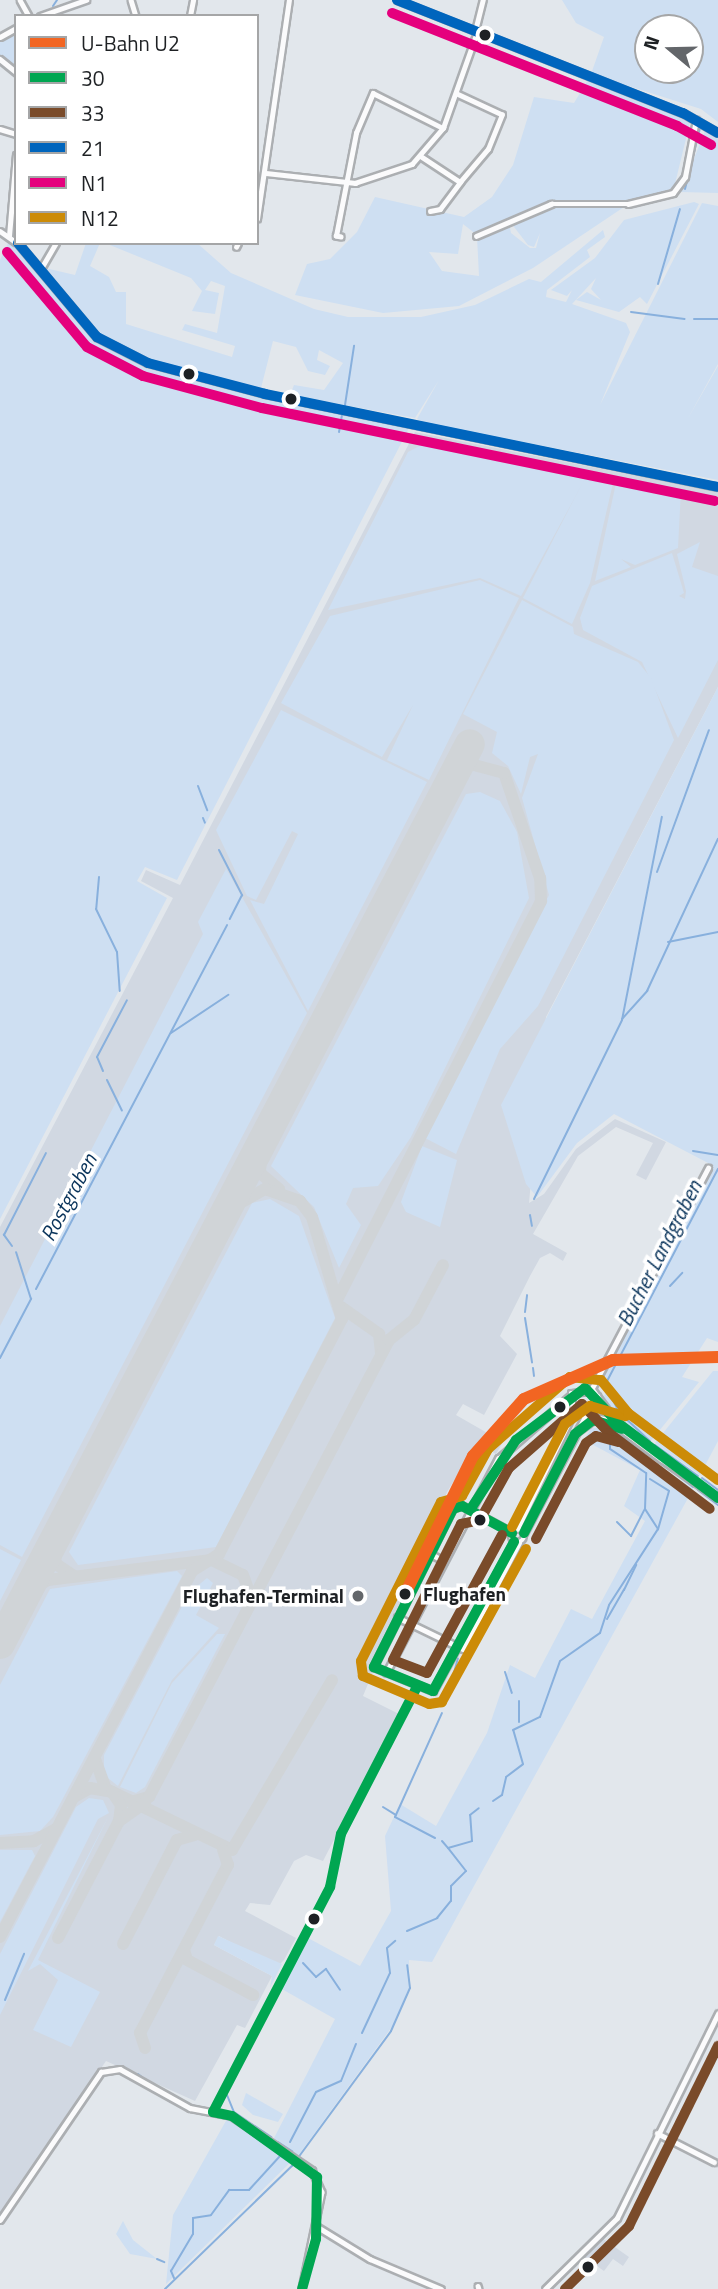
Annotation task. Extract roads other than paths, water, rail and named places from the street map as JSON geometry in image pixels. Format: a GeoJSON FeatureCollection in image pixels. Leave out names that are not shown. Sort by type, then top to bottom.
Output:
{"type":"FeatureCollection","features":[{"type":"Feature","properties":{"kind":"main road"},"geometry":{"type":"LineString","coordinates":[[397,0],[696,119],[718,133]]}},
{"type":"Feature","properties":{"kind":"main road"},"geometry":{"type":"LineString","coordinates":[[681,1472],[618,1423],[592,1390],[570,1396],[573,1413],[617,1425],[681,1472],[718,1498]]}},
{"type":"Feature","properties":{"kind":"main road"},"geometry":{"type":"LineString","coordinates":[[588,1416],[597,1396]]}},
{"type":"Feature","properties":{"kind":"street"},"geometry":{"type":"LineString","coordinates":[[52,14],[86,0]]}},
{"type":"Feature","properties":{"kind":"street"},"geometry":{"type":"LineString","coordinates":[[259,209],[289,0]]}},
{"type":"Feature","properties":{"kind":"street"},"geometry":{"type":"LineString","coordinates":[[266,173],[346,182],[389,176],[422,157],[443,128],[457,94],[483,0]]}},
{"type":"Feature","properties":{"kind":"street"},"geometry":{"type":"LineString","coordinates":[[0,59],[14,70]]}},
{"type":"Feature","properties":{"kind":"street"},"geometry":{"type":"LineString","coordinates":[[341,237],[336,236],[359,121],[373,93],[443,128]]}},
{"type":"Feature","properties":{"kind":"street"},"geometry":{"type":"LineString","coordinates":[[430,211],[440,209],[488,149],[502,119],[457,94]]}},
{"type":"Feature","properties":{"kind":"street"},"geometry":{"type":"LineString","coordinates":[[476,236],[551,204],[628,204],[673,193],[685,177],[696,119]]}},
{"type":"Feature","properties":{"kind":"street"},"geometry":{"type":"LineString","coordinates":[[422,157],[460,182]]}},
{"type":"Feature","properties":{"kind":"street"},"geometry":{"type":"LineString","coordinates":[[9,236],[13,190]]}},
{"type":"Feature","properties":{"kind":"street"},"geometry":{"type":"LineString","coordinates":[[0,231],[14,240]]}},
{"type":"Feature","properties":{"kind":"street"},"geometry":{"type":"LineString","coordinates":[[20,245],[42,267],[97,337],[132,358],[265,394],[718,487]]}},
{"type":"Feature","properties":{"kind":"street"},"geometry":{"type":"LineString","coordinates":[[42,267],[55,245]]}},
{"type":"Feature","properties":{"kind":"street"},"geometry":{"type":"LineString","coordinates":[[592,1390],[708,1168]]}},
{"type":"Feature","properties":{"kind":"street"},"geometry":{"type":"LineString","coordinates":[[386,1674],[498,1460],[570,1396]]}},
{"type":"Feature","properties":{"kind":"street"},"geometry":{"type":"LineString","coordinates":[[512,1533],[517,1529],[573,1413]]}},
{"type":"Feature","properties":{"kind":"street"},"geometry":{"type":"LineString","coordinates":[[516,1542],[512,1533],[470,1510],[453,1510],[374,1662],[386,1674],[429,1694],[516,1542],[524,1533],[575,1434],[588,1416]]}},
{"type":"Feature","properties":{"kind":"street"},"geometry":{"type":"LineString","coordinates":[[575,1434],[593,1420],[617,1425]]}},
{"type":"Feature","properties":{"kind":"street"},"geometry":{"type":"LineString","coordinates":[[517,1529],[524,1533]]}},
{"type":"Feature","properties":{"kind":"street"},"geometry":{"type":"LineString","coordinates":[[397,1617],[454,1650],[463,1649],[516,1542]]}},
{"type":"Feature","properties":{"kind":"street"},"geometry":{"type":"LineString","coordinates":[[430,1554],[444,1561]]}},
{"type":"Feature","properties":{"kind":"street"},"geometry":{"type":"LineString","coordinates":[[545,2289],[617,2218],[657,2133],[692,2074],[718,2014]]}},
{"type":"Feature","properties":{"kind":"street"},"geometry":{"type":"LineString","coordinates":[[0,2220],[108,2067],[134,2075],[190,2108],[232,2116],[296,2158],[320,2185],[316,2226],[302,2289]]}},
{"type":"Feature","properties":{"kind":"street"},"geometry":{"type":"LineString","coordinates":[[657,2133],[714,2162]]}},
{"type":"Feature","properties":{"kind":"street"},"geometry":{"type":"LineString","coordinates":[[316,2226],[370,2259],[441,2289]]}},
{"type":"Feature","properties":{"kind":"waterway"},"geometry":{"type":"LineString","coordinates":[[53,6],[57,0]]}},
{"type":"Feature","properties":{"kind":"waterway"},"geometry":{"type":"LineString","coordinates":[[685,189],[700,128]]}},
{"type":"Feature","properties":{"kind":"waterway"},"geometry":{"type":"LineString","coordinates":[[658,284],[680,209]]}},
{"type":"Feature","properties":{"kind":"waterway"},"geometry":{"type":"LineString","coordinates":[[631,312],[685,319]]}},
{"type":"Feature","properties":{"kind":"waterway"},"geometry":{"type":"LineString","coordinates":[[694,319],[718,319]]}},
{"type":"Feature","properties":{"kind":"waterway"},"geometry":{"type":"LineString","coordinates":[[345,405],[354,346]]}},
{"type":"Feature","properties":{"kind":"waterway"},"geometry":{"type":"LineString","coordinates":[[339,432],[342,415]]}},
{"type":"Feature","properties":{"kind":"waterway"},"geometry":{"type":"LineString","coordinates":[[576,454],[617,463]]}},
{"type":"Feature","properties":{"kind":"waterway"},"geometry":{"type":"LineString","coordinates":[[623,464],[710,482]]}},
{"type":"Feature","properties":{"kind":"waterway"},"geometry":{"type":"LineString","coordinates":[[714,482],[718,483]]}},
{"type":"Feature","properties":{"kind":"waterway"},"geometry":{"type":"LineString","coordinates":[[657,872],[709,730]]}},
{"type":"Feature","properties":{"kind":"waterway"},"geometry":{"type":"LineString","coordinates":[[198,786],[207,810]]}},
{"type":"Feature","properties":{"kind":"waterway"},"geometry":{"type":"LineString","coordinates":[[534,1199],[622,1020],[662,817]]}},
{"type":"Feature","properties":{"kind":"waterway"},"geometry":{"type":"LineString","coordinates":[[203,818],[205,823]]}},
{"type":"Feature","properties":{"kind":"waterway"},"geometry":{"type":"LineString","coordinates":[[622,1019],[647,991],[718,839]]}},
{"type":"Feature","properties":{"kind":"waterway"},"geometry":{"type":"LineString","coordinates":[[219,850],[242,895],[230,919]]}},
{"type":"Feature","properties":{"kind":"waterway","name":"Rostgraben"},"geometry":{"type":"LineString","coordinates":[[99,877],[96,909],[117,952],[120,991]]}},
{"type":"Feature","properties":{"kind":"waterway"},"geometry":{"type":"LineString","coordinates":[[36,1289],[227,925]]}},
{"type":"Feature","properties":{"kind":"waterway"},"geometry":{"type":"LineString","coordinates":[[668,942],[718,932]]}},
{"type":"Feature","properties":{"kind":"waterway"},"geometry":{"type":"LineString","coordinates":[[171,1033],[228,995]]}},
{"type":"Feature","properties":{"kind":"waterway","name":"Rostgraben"},"geometry":{"type":"LineString","coordinates":[[103,1071],[97,1057],[127,1000]]}},
{"type":"Feature","properties":{"kind":"waterway","name":"Rostgraben"},"geometry":{"type":"LineString","coordinates":[[107,1080],[122,1111]]}},
{"type":"Feature","properties":{"kind":"waterway"},"geometry":{"type":"LineString","coordinates":[[693,1151],[718,1155]]}},
{"type":"Feature","properties":{"kind":"waterway"},"geometry":{"type":"LineString","coordinates":[[12,1246],[4,1235],[46,1153]]}},
{"type":"Feature","properties":{"kind":"waterway","name":"Bucher Landgraben"},"geometry":{"type":"LineString","coordinates":[[605,1385],[718,1169]]}},
{"type":"Feature","properties":{"kind":"waterway"},"geometry":{"type":"LineString","coordinates":[[530,1215],[532,1226]]}},
{"type":"Feature","properties":{"kind":"waterway","name":"Rostgraben"},"geometry":{"type":"LineString","coordinates":[[0,1358],[31,1299],[16,1252]]}},
{"type":"Feature","properties":{"kind":"waterway"},"geometry":{"type":"LineString","coordinates":[[670,1286],[682,1273]]}},
{"type":"Feature","properties":{"kind":"waterway"},"geometry":{"type":"LineString","coordinates":[[525,1312],[527,1295]]}},
{"type":"Feature","properties":{"kind":"waterway"},"geometry":{"type":"LineString","coordinates":[[525,1318],[532,1362]]}},
{"type":"Feature","properties":{"kind":"waterway"},"geometry":{"type":"LineString","coordinates":[[533,1368],[534,1376]]}},
{"type":"Feature","properties":{"kind":"waterway","name":"Bucher Landgraben"},"geometry":{"type":"LineString","coordinates":[[608,1389],[621,1417]]}},
{"type":"Feature","properties":{"kind":"waterway"},"geometry":{"type":"LineString","coordinates":[[622,1415],[650,1441]]}},
{"type":"Feature","properties":{"kind":"waterway"},"geometry":{"type":"LineString","coordinates":[[608,1427],[654,1459]]}},
{"type":"Feature","properties":{"kind":"waterway","name":"Bucher Landgraben"},"geometry":{"type":"LineString","coordinates":[[493,1801],[502,1795],[506,1777],[523,1764],[513,1730],[540,1717],[560,1661],[600,1633],[609,1605],[658,1529],[645,1509],[646,1473],[610,1449],[610,1440]]}},
{"type":"Feature","properties":{"kind":"waterway"},"geometry":{"type":"LineString","coordinates":[[655,1445],[698,1476]]}},
{"type":"Feature","properties":{"kind":"waterway"},"geometry":{"type":"LineString","coordinates":[[657,1461],[663,1465]]}},
{"type":"Feature","properties":{"kind":"waterway"},"geometry":{"type":"LineString","coordinates":[[681,1466],[689,1473]]}},
{"type":"Feature","properties":{"kind":"waterway"},"geometry":{"type":"LineString","coordinates":[[669,1469],[693,1487]]}},
{"type":"Feature","properties":{"kind":"waterway"},"geometry":{"type":"LineString","coordinates":[[691,1475],[696,1479]]}},
{"type":"Feature","properties":{"kind":"waterway"},"geometry":{"type":"LineString","coordinates":[[702,1478],[718,1490]]}},
{"type":"Feature","properties":{"kind":"waterway","name":"Bucher Landgraben"},"geometry":{"type":"LineString","coordinates":[[650,1479],[669,1491],[658,1529]]}},
{"type":"Feature","properties":{"kind":"waterway"},"geometry":{"type":"LineString","coordinates":[[701,1481],[718,1493]]}},
{"type":"Feature","properties":{"kind":"waterway"},"geometry":{"type":"LineString","coordinates":[[698,1490],[718,1505]]}},
{"type":"Feature","properties":{"kind":"waterway"},"geometry":{"type":"LineString","coordinates":[[617,1522],[631,1536],[644,1510]]}},
{"type":"Feature","properties":{"kind":"waterway","name":"Bucher Landgraben"},"geometry":{"type":"LineString","coordinates":[[624,1590],[636,1565]]}},
{"type":"Feature","properties":{"kind":"waterway","name":"Bucher Landgraben"},"geometry":{"type":"LineString","coordinates":[[607,1619],[624,1590]]}},
{"type":"Feature","properties":{"kind":"waterway","name":"Bucher Landgraben"},"geometry":{"type":"LineString","coordinates":[[447,1698],[458,1658]]}},
{"type":"Feature","properties":{"kind":"waterway"},"geometry":{"type":"LineString","coordinates":[[505,1672],[512,1693]]}},
{"type":"Feature","properties":{"kind":"waterway"},"geometry":{"type":"LineString","coordinates":[[519,1701],[519,1722]]}},
{"type":"Feature","properties":{"kind":"waterway","name":"Bucher Landgraben"},"geometry":{"type":"LineString","coordinates":[[435,1838],[395,1817],[442,1713]]}},
{"type":"Feature","properties":{"kind":"waterway"},"geometry":{"type":"LineString","coordinates":[[383,1807],[396,1815]]}},
{"type":"Feature","properties":{"kind":"waterway"},"geometry":{"type":"LineString","coordinates":[[407,1931],[437,1918],[451,1901],[451,1886],[466,1871],[448,1848],[472,1841],[470,1815],[479,1808]]}},
{"type":"Feature","properties":{"kind":"waterway","name":"Bucher Landgraben"},"geometry":{"type":"LineString","coordinates":[[442,1841],[448,1848]]}},
{"type":"Feature","properties":{"kind":"waterway"},"geometry":{"type":"LineString","coordinates":[[362,2033],[390,1973],[387,1948],[395,1941]]}},
{"type":"Feature","properties":{"kind":"waterway","name":"Rostgraben"},"geometry":{"type":"LineString","coordinates":[[5,2000],[24,1954]]}},
{"type":"Feature","properties":{"kind":"waterway"},"geometry":{"type":"LineString","coordinates":[[303,1963],[316,1977],[326,1969],[340,1990]]}},
{"type":"Feature","properties":{"kind":"waterway","name":"Bucher Landgraben"},"geometry":{"type":"LineString","coordinates":[[165,2289],[292,2166],[391,2031],[410,1988],[407,1965]]}},
{"type":"Feature","properties":{"kind":"waterway"},"geometry":{"type":"LineString","coordinates":[[290,2142],[316,2092],[341,2081],[356,2044]]}},
{"type":"Feature","properties":{"kind":"waterway"},"geometry":{"type":"LineString","coordinates":[[138,2074],[151,2084]]}},
{"type":"Feature","properties":{"kind":"waterway"},"geometry":{"type":"LineString","coordinates":[[136,2080],[171,2102]]}},
{"type":"Feature","properties":{"kind":"waterway"},"geometry":{"type":"LineString","coordinates":[[171,2095],[194,2107]]}},
{"type":"Feature","properties":{"kind":"waterway"},"geometry":{"type":"LineString","coordinates":[[227,2095],[234,2112],[271,2137]]}},
{"type":"Feature","properties":{"kind":"waterway"},"geometry":{"type":"LineString","coordinates":[[278,2142],[292,2151]]}},
{"type":"Feature","properties":{"kind":"waterway"},"geometry":{"type":"LineString","coordinates":[[174,2278],[171,2271],[193,2234],[193,2218],[211,2215],[229,2190],[249,2190],[281,2155]]}},
{"type":"Feature","properties":{"kind":"waterway"},"geometry":{"type":"LineString","coordinates":[[157,2259],[164,2262]]}},
{"type":"Feature","properties":{"kind":"metro line","name":"U2"},"geometry":{"type":"LineString","coordinates":[[405,1594],[473,1456],[524,1399],[613,1360],[718,1357]]}},
{"type":"Feature","properties":{"kind":"place","name":"Flughafen"},"geometry":{"type":"Point","coordinates":[405,1594]}},
{"type":"Feature","properties":{"kind":"place","name":"Flughafen-Terminal"},"geometry":{"type":"Point","coordinates":[358,1596]}}]}
